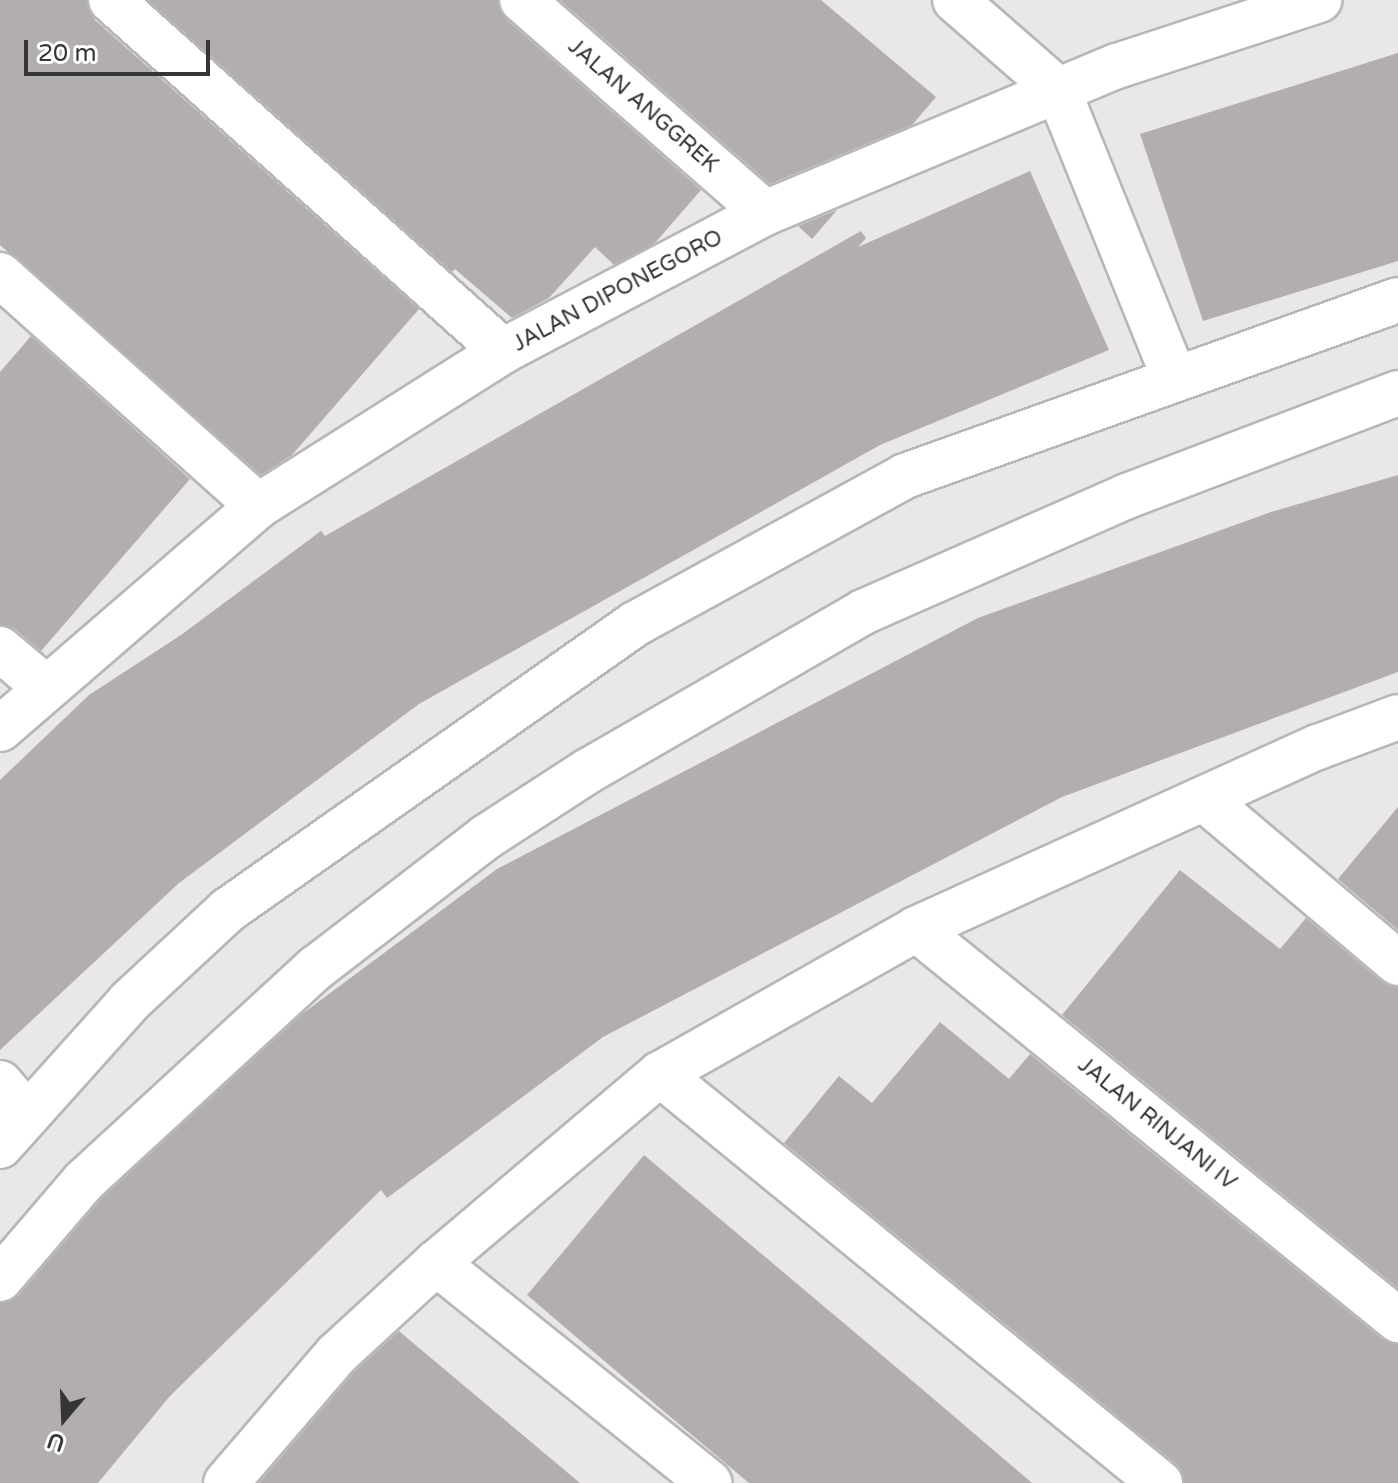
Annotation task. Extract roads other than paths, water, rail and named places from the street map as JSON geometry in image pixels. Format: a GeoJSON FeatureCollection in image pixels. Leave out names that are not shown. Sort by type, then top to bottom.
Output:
{"type":"FeatureCollection","features":[{"type":"Feature","properties":{"kind":"street"},"geometry":{"type":"LineString","coordinates":[[111,0],[503,351]]}},
{"type":"Feature","properties":{"kind":"street","name":"JALAN ANGGREK"},"geometry":{"type":"LineString","coordinates":[[522,0],[765,213]]}},
{"type":"Feature","properties":{"kind":"street"},"geometry":{"type":"LineString","coordinates":[[955,0],[1058,90],[1175,379]]}},
{"type":"Feature","properties":{"kind":"street","name":"JALAN DIPONEGORO"},"geometry":{"type":"LineString","coordinates":[[0,729],[258,506],[503,351],[765,213],[1058,90],[1319,0]]}},
{"type":"Feature","properties":{"kind":"street"},"geometry":{"type":"LineString","coordinates":[[0,275],[258,506]]}},
{"type":"Feature","properties":{"kind":"street"},"geometry":{"type":"LineString","coordinates":[[9,1114],[228,910],[635,624],[905,476],[1398,300]]}},
{"type":"Feature","properties":{"kind":"street"},"geometry":{"type":"LineString","coordinates":[[0,1279],[84,1181],[316,968],[486,837],[588,771],[876,605],[1127,496],[1398,393]]}},
{"type":"Feature","properties":{"kind":"street"},"geometry":{"type":"LineString","coordinates":[[0,649],[45,687]]}},
{"type":"Feature","properties":{"kind":"street"},"geometry":{"type":"LineString","coordinates":[[248,1475],[337,1354],[436,1263],[660,1074],[916,929],[1318,747],[1398,717]]}},
{"type":"Feature","properties":{"kind":"street"},"geometry":{"type":"LineString","coordinates":[[1204,799],[1398,963]]}},
{"type":"Feature","properties":{"kind":"street","name":"JALAN RINJANI IV"},"geometry":{"type":"LineString","coordinates":[[916,929],[1398,1320]]}},
{"type":"Feature","properties":{"kind":"street"},"geometry":{"type":"LineString","coordinates":[[660,1074],[1160,1483]]}},
{"type":"Feature","properties":{"kind":"street"},"geometry":{"type":"LineString","coordinates":[[436,1263],[710,1483]]}}]}
